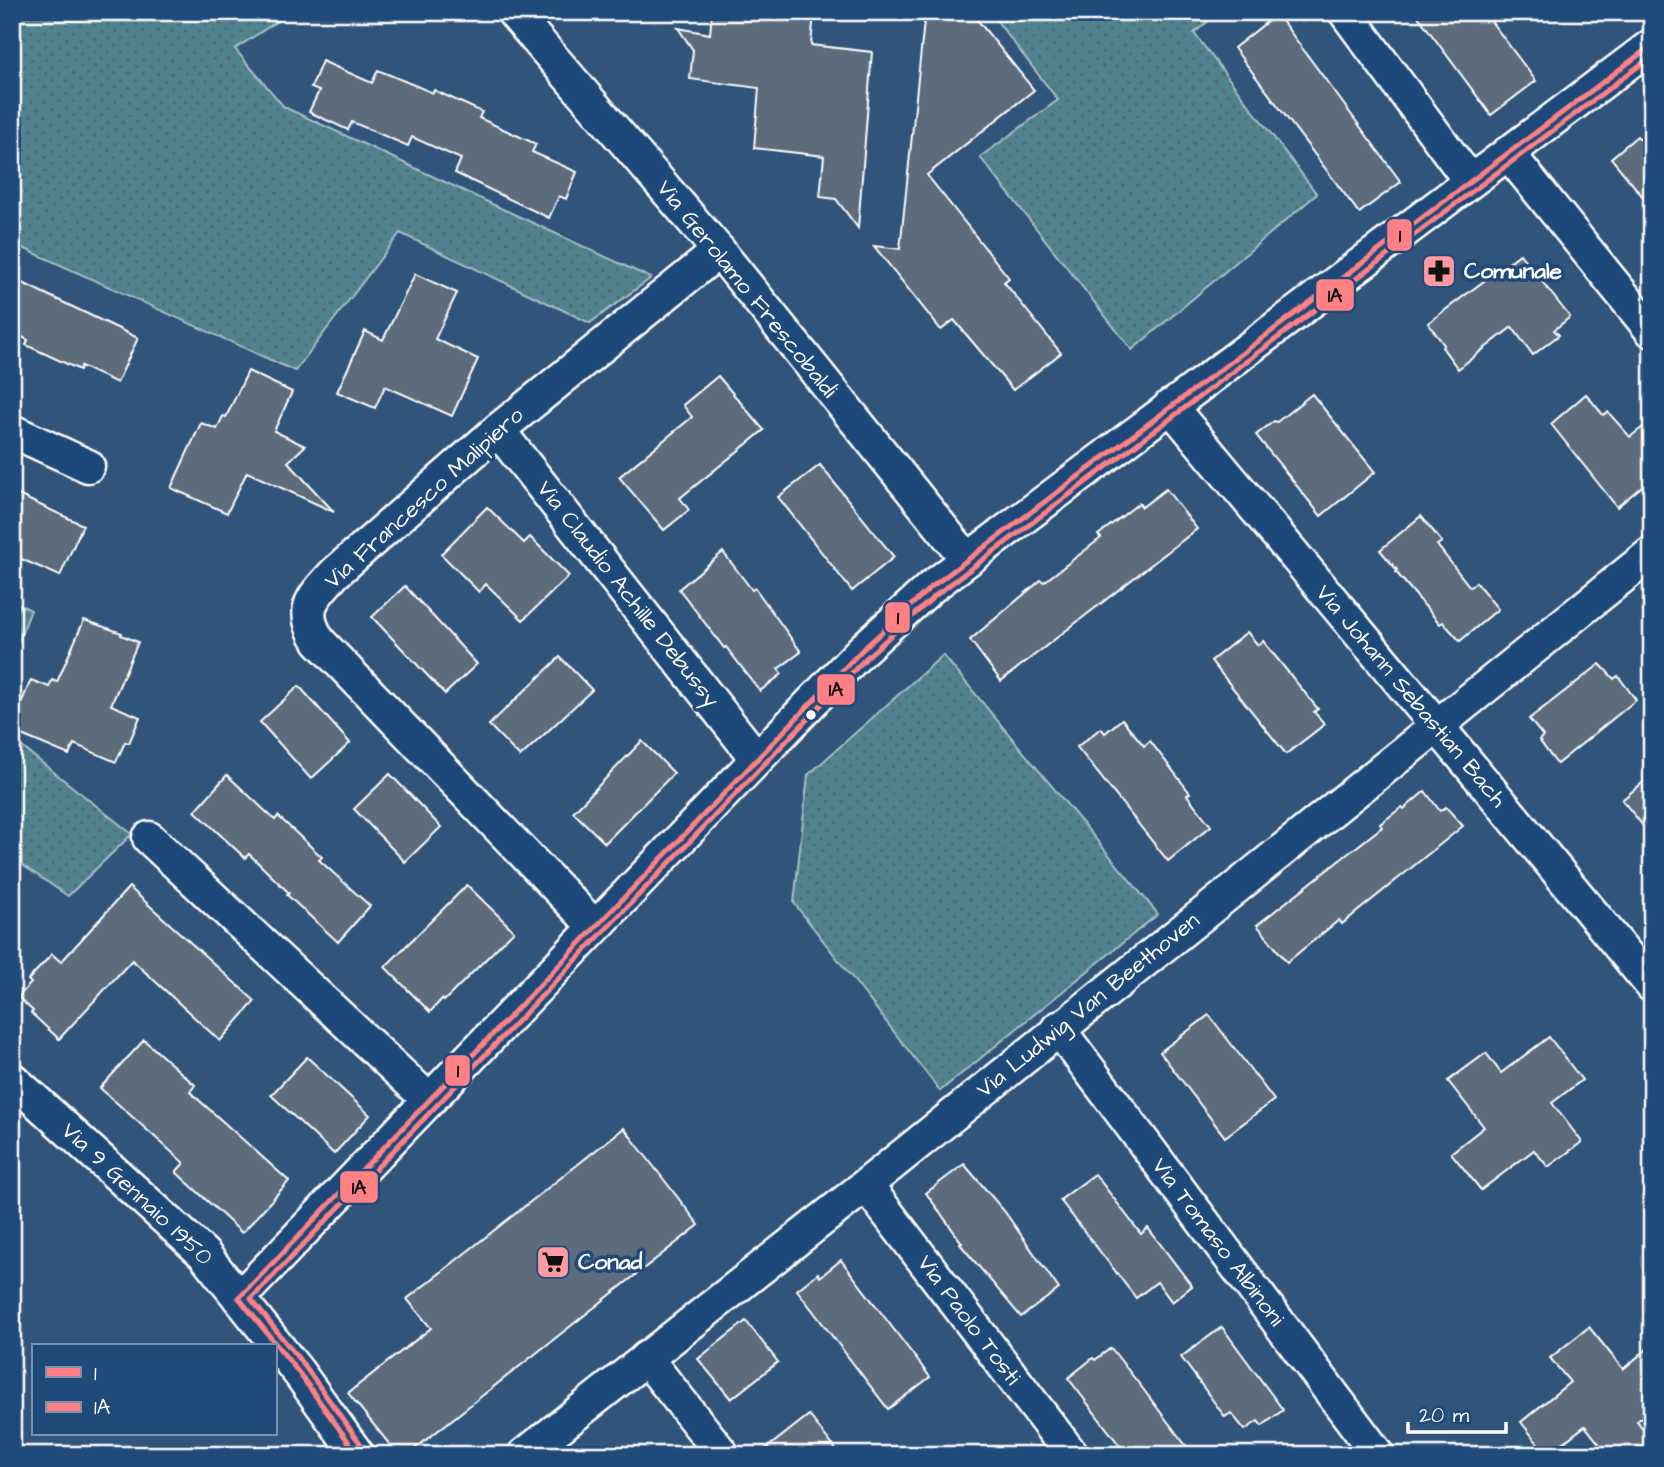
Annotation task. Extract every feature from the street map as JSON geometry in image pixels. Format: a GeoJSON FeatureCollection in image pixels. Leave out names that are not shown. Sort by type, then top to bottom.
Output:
{"type":"FeatureCollection","features":[{"type":"Feature","properties":{"kind":"street"},"geometry":{"type":"LineString","coordinates":[[1345,12],[1470,181]]}},
{"type":"Feature","properties":{"kind":"street","name":"Via Gerolamo Frescobaldi"},"geometry":{"type":"LineString","coordinates":[[509,16],[551,54],[719,251],[967,559]]}},
{"type":"Feature","properties":{"kind":"street"},"geometry":{"type":"LineString","coordinates":[[239,1298],[861,651],[930,588],[1652,45]]}},
{"type":"Feature","properties":{"kind":"street"},"geometry":{"type":"LineString","coordinates":[[1508,153],[1652,331]]}},
{"type":"Feature","properties":{"kind":"street","name":"Via Francesco Malipiero"},"geometry":{"type":"LineString","coordinates":[[595,927],[319,641],[310,627],[308,614],[312,600],[335,573],[498,430],[719,251]]}},
{"type":"Feature","properties":{"kind":"street","name":"Via Johann Sebastian Bach"},"geometry":{"type":"LineString","coordinates":[[1170,406],[1435,726],[1536,843],[1652,986]]}},
{"type":"Feature","properties":{"kind":"street"},"geometry":{"type":"LineString","coordinates":[[12,430],[88,466]]}},
{"type":"Feature","properties":{"kind":"street","name":"Via Claudio Achille Debussy"},"geometry":{"type":"LineString","coordinates":[[498,430],[757,759]]}},
{"type":"Feature","properties":{"kind":"street","name":"Via Ludwig Van Beethoven"},"geometry":{"type":"LineString","coordinates":[[524,1455],[866,1185],[1652,553]]}},
{"type":"Feature","properties":{"kind":"street"},"geometry":{"type":"LineString","coordinates":[[149,838],[429,1100]]}},
{"type":"Feature","properties":{"kind":"street","name":"Via Tomaso Albinoni"},"geometry":{"type":"LineString","coordinates":[[1058,1028],[1378,1455]]}},
{"type":"Feature","properties":{"kind":"street","name":"Via 9 Gennaio 1950"},"geometry":{"type":"LineString","coordinates":[[12,1079],[204,1254],[276,1344]]}},
{"type":"Feature","properties":{"kind":"street","name":"Via Paolo Tosti"},"geometry":{"type":"LineString","coordinates":[[866,1185],[1072,1455]]}},
{"type":"Feature","properties":{"kind":"street","name":"Via 9 Gennaio 1950"},"geometry":{"type":"LineString","coordinates":[[276,1344],[358,1455]]}},
{"type":"Feature","properties":{"kind":"street"},"geometry":{"type":"LineString","coordinates":[[646,1358],[723,1455]]}},
{"type":"Feature","properties":{"kind":"green space"},"geometry":{"type":"Polygon","coordinates":[[[12,12],[291,12],[235,49],[284,107],[651,278],[590,323],[400,233],[295,371],[12,243],[12,12]]]}},
{"type":"Feature","properties":{"kind":"green space"},"geometry":{"type":"Polygon","coordinates":[[[990,12],[1219,12],[1194,33],[1317,194],[1132,350],[980,157],[1058,100],[990,12]]]}},
{"type":"Feature","properties":{"kind":"green space"},"geometry":{"type":"Polygon","coordinates":[[[12,601],[31,610],[12,658],[12,601]]]}},
{"type":"Feature","properties":{"kind":"green space"},"geometry":{"type":"Polygon","coordinates":[[[943,655],[1158,914],[940,1091],[794,903],[808,775],[943,655]]]}},
{"type":"Feature","properties":{"kind":"green space"},"geometry":{"type":"Polygon","coordinates":[[[12,739],[132,834],[68,896],[12,858],[12,739]]]}},
{"type":"Feature","properties":{"kind":"building"},"geometry":{"type":"Polygon","coordinates":[[[712,12],[814,12],[811,45],[872,52],[858,228],[836,199],[820,197],[824,156],[754,148],[759,88],[690,79],[693,50],[678,28],[710,34],[712,12]]]}},
{"type":"Feature","properties":{"kind":"building"},"geometry":{"type":"Polygon","coordinates":[[[925,12],[971,12],[1034,90],[927,175],[1009,278],[1004,282],[1061,353],[1013,390],[954,320],[941,330],[874,246],[900,249],[925,12]]]}},
{"type":"Feature","properties":{"kind":"building"},"geometry":{"type":"Polygon","coordinates":[[[1415,12],[1484,12],[1536,81],[1491,115],[1415,12]]]}},
{"type":"Feature","properties":{"kind":"building"},"geometry":{"type":"Polygon","coordinates":[[[1277,14],[1401,182],[1359,213],[1234,48],[1277,14]]]}},
{"type":"Feature","properties":{"kind":"building"},"geometry":{"type":"Polygon","coordinates":[[[322,61],[372,83],[378,70],[433,93],[434,90],[482,112],[479,118],[536,144],[532,152],[577,172],[566,199],[559,196],[549,218],[455,173],[461,159],[412,137],[408,146],[352,122],[348,130],[309,112],[319,91],[311,88],[322,61]]]}},
{"type":"Feature","properties":{"kind":"building"},"geometry":{"type":"Polygon","coordinates":[[[1652,132],[1652,208],[1611,158],[1637,136],[1641,140],[1652,132]]]}},
{"type":"Feature","properties":{"kind":"building"},"geometry":{"type":"Polygon","coordinates":[[[1520,254],[1570,317],[1554,330],[1559,335],[1533,355],[1512,327],[1458,369],[1428,323],[1520,254]]]}},
{"type":"Feature","properties":{"kind":"building"},"geometry":{"type":"Polygon","coordinates":[[[415,274],[457,293],[435,339],[478,359],[452,416],[385,386],[375,408],[337,392],[365,331],[383,340],[415,274]]]}},
{"type":"Feature","properties":{"kind":"building"},"geometry":{"type":"Polygon","coordinates":[[[12,278],[138,338],[117,383],[81,366],[80,370],[26,345],[28,340],[12,332],[12,278]]]}},
{"type":"Feature","properties":{"kind":"building"},"geometry":{"type":"Polygon","coordinates":[[[248,371],[292,392],[274,431],[305,446],[288,462],[334,512],[247,472],[227,513],[171,488],[201,423],[217,429],[223,416],[226,417],[248,371]]]}},
{"type":"Feature","properties":{"kind":"building"},"geometry":{"type":"Polygon","coordinates":[[[718,376],[764,430],[680,498],[689,510],[664,530],[619,477],[692,417],[683,405],[718,376]]]}},
{"type":"Feature","properties":{"kind":"building"},"geometry":{"type":"Polygon","coordinates":[[[1312,394],[1375,472],[1321,516],[1256,435],[1312,394]]]}},
{"type":"Feature","properties":{"kind":"building"},"geometry":{"type":"Polygon","coordinates":[[[1586,394],[1603,415],[1608,412],[1630,437],[1652,420],[1652,478],[1617,507],[1551,424],[1586,394]]]}},
{"type":"Feature","properties":{"kind":"building"},"geometry":{"type":"Polygon","coordinates":[[[820,465],[894,557],[852,591],[778,497],[820,465]]]}},
{"type":"Feature","properties":{"kind":"building"},"geometry":{"type":"Polygon","coordinates":[[[1166,489],[1197,529],[1001,681],[970,640],[1041,580],[1044,582],[1101,538],[1098,535],[1139,503],[1142,507],[1166,489]]]}},
{"type":"Feature","properties":{"kind":"building"},"geometry":{"type":"Polygon","coordinates":[[[12,492],[83,525],[60,576],[12,555],[12,492]]]}},
{"type":"Feature","properties":{"kind":"building"},"geometry":{"type":"Polygon","coordinates":[[[487,507],[524,543],[530,537],[569,576],[523,620],[486,584],[479,592],[441,554],[487,507]]]}},
{"type":"Feature","properties":{"kind":"building"},"geometry":{"type":"Polygon","coordinates":[[[1421,516],[1442,542],[1437,545],[1470,587],[1476,582],[1498,609],[1460,641],[1443,622],[1440,624],[1380,550],[1421,516]]]}},
{"type":"Feature","properties":{"kind":"building"},"geometry":{"type":"Polygon","coordinates":[[[723,552],[752,590],[755,588],[801,652],[778,669],[782,674],[760,691],[679,589],[723,552]]]}},
{"type":"Feature","properties":{"kind":"building"},"geometry":{"type":"Polygon","coordinates":[[[405,586],[477,664],[445,694],[372,617],[405,586]]]}},
{"type":"Feature","properties":{"kind":"building"},"geometry":{"type":"Polygon","coordinates":[[[84,620],[122,633],[121,635],[138,642],[111,705],[140,717],[129,743],[125,742],[116,762],[74,744],[69,755],[12,731],[12,724],[31,680],[49,687],[52,680],[57,682],[84,620]]]}},
{"type":"Feature","properties":{"kind":"building"},"geometry":{"type":"Polygon","coordinates":[[[1247,632],[1258,645],[1263,641],[1318,709],[1314,712],[1325,724],[1286,754],[1211,661],[1247,632]]]}},
{"type":"Feature","properties":{"kind":"building"},"geometry":{"type":"Polygon","coordinates":[[[560,657],[592,690],[520,757],[489,725],[560,657]]]}},
{"type":"Feature","properties":{"kind":"building"},"geometry":{"type":"Polygon","coordinates":[[[1600,664],[1614,679],[1618,676],[1636,700],[1557,764],[1539,740],[1543,736],[1529,719],[1600,664]]]}},
{"type":"Feature","properties":{"kind":"building"},"geometry":{"type":"Polygon","coordinates":[[[299,686],[350,743],[311,779],[260,722],[299,686]]]}},
{"type":"Feature","properties":{"kind":"building"},"geometry":{"type":"Polygon","coordinates":[[[1122,719],[1144,746],[1150,741],[1190,793],[1187,795],[1211,826],[1168,861],[1077,747],[1101,728],[1105,733],[1122,719]]]}},
{"type":"Feature","properties":{"kind":"building"},"geometry":{"type":"Polygon","coordinates":[[[642,741],[674,773],[605,843],[573,812],[642,741]]]}},
{"type":"Feature","properties":{"kind":"building"},"geometry":{"type":"Polygon","coordinates":[[[390,774],[441,827],[405,862],[354,809],[390,774]]]}},
{"type":"Feature","properties":{"kind":"building"},"geometry":{"type":"Polygon","coordinates":[[[227,775],[275,820],[278,816],[322,857],[319,860],[370,906],[338,942],[287,895],[289,893],[249,854],[245,858],[195,811],[227,775]]]}},
{"type":"Feature","properties":{"kind":"building"},"geometry":{"type":"Polygon","coordinates":[[[1652,775],[1652,837],[1622,800],[1652,775]]]}},
{"type":"Feature","properties":{"kind":"building"},"geometry":{"type":"Polygon","coordinates":[[[1425,791],[1440,811],[1446,807],[1463,826],[1342,924],[1339,920],[1287,962],[1257,925],[1382,827],[1380,824],[1425,791]]]}},
{"type":"Feature","properties":{"kind":"building"},"geometry":{"type":"Polygon","coordinates":[[[467,885],[514,931],[430,1012],[385,967],[467,885]]]}},
{"type":"Feature","properties":{"kind":"building"},"geometry":{"type":"Polygon","coordinates":[[[129,887],[255,1001],[220,1041],[132,960],[59,1039],[18,997],[31,983],[28,980],[52,954],[61,962],[129,887]]]}},
{"type":"Feature","properties":{"kind":"building"},"geometry":{"type":"Polygon","coordinates":[[[1209,1015],[1274,1100],[1225,1137],[1160,1052],[1209,1015]]]}},
{"type":"Feature","properties":{"kind":"building"},"geometry":{"type":"Polygon","coordinates":[[[1549,1037],[1582,1080],[1552,1103],[1582,1142],[1548,1167],[1534,1150],[1481,1190],[1451,1153],[1484,1127],[1448,1081],[1486,1053],[1501,1073],[1549,1037]]]}},
{"type":"Feature","properties":{"kind":"building"},"geometry":{"type":"Polygon","coordinates":[[[144,1040],[195,1085],[190,1092],[289,1181],[242,1233],[176,1172],[184,1163],[100,1088],[144,1040]]]}},
{"type":"Feature","properties":{"kind":"building"},"geometry":{"type":"Polygon","coordinates":[[[307,1057],[370,1115],[334,1154],[271,1095],[307,1057]]]}},
{"type":"Feature","properties":{"kind":"building","name":"Conad"},"geometry":{"type":"Polygon","coordinates":[[[624,1128],[699,1225],[407,1455],[398,1455],[348,1393],[431,1328],[407,1299],[624,1128]]]}},
{"type":"Feature","properties":{"kind":"building"},"geometry":{"type":"Polygon","coordinates":[[[964,1164],[1005,1212],[1059,1289],[1021,1317],[960,1244],[962,1243],[926,1193],[964,1164]]]}},
{"type":"Feature","properties":{"kind":"building"},"geometry":{"type":"Polygon","coordinates":[[[1095,1174],[1141,1234],[1148,1228],[1192,1286],[1172,1302],[1157,1282],[1136,1298],[1060,1200],[1095,1174]]]}},
{"type":"Feature","properties":{"kind":"building"},"geometry":{"type":"Polygon","coordinates":[[[841,1260],[930,1377],[888,1409],[797,1290],[818,1273],[820,1277],[841,1260]]]}},
{"type":"Feature","properties":{"kind":"building"},"geometry":{"type":"Polygon","coordinates":[[[746,1321],[778,1362],[731,1399],[698,1359],[746,1321]]]}},
{"type":"Feature","properties":{"kind":"building"},"geometry":{"type":"Polygon","coordinates":[[[1222,1327],[1283,1410],[1262,1426],[1258,1421],[1245,1430],[1231,1413],[1225,1417],[1181,1357],[1222,1327]]]}},
{"type":"Feature","properties":{"kind":"building"},"geometry":{"type":"Polygon","coordinates":[[[1589,1327],[1623,1369],[1652,1345],[1652,1409],[1637,1421],[1652,1441],[1635,1455],[1608,1455],[1585,1426],[1547,1455],[1521,1422],[1570,1382],[1550,1358],[1589,1327]]]}},
{"type":"Feature","properties":{"kind":"building"},"geometry":{"type":"Polygon","coordinates":[[[1111,1348],[1193,1455],[1127,1455],[1068,1378],[1111,1348]]]}},
{"type":"Feature","properties":{"kind":"building"},"geometry":{"type":"Polygon","coordinates":[[[809,1415],[840,1455],[758,1455],[809,1415]]]}},
{"type":"Feature","properties":{"kind":"transit line","name":"1"},"geometry":{"type":"LineString","coordinates":[[239,1298],[861,651],[930,588],[1652,45]]}},
{"type":"Feature","properties":{"kind":"transit line","name":"1A"},"geometry":{"type":"LineString","coordinates":[[365,1450],[306,1368],[251,1299],[867,657],[936,595],[1652,56]]}},
{"type":"Feature","properties":{"kind":"transit line","name":"1"},"geometry":{"type":"LineString","coordinates":[[239,1298],[276,1344]]}},
{"type":"Feature","properties":{"kind":"transit line","name":"1"},"geometry":{"type":"LineString","coordinates":[[276,1344],[358,1455]]}},
{"type":"Feature","properties":{"kind":"place","name":"Comunale"},"geometry":{"type":"Point","coordinates":[1439,271]}},
{"type":"Feature","properties":{"kind":"place","name":"Conad"},"geometry":{"type":"Point","coordinates":[553,1262]}}]}
